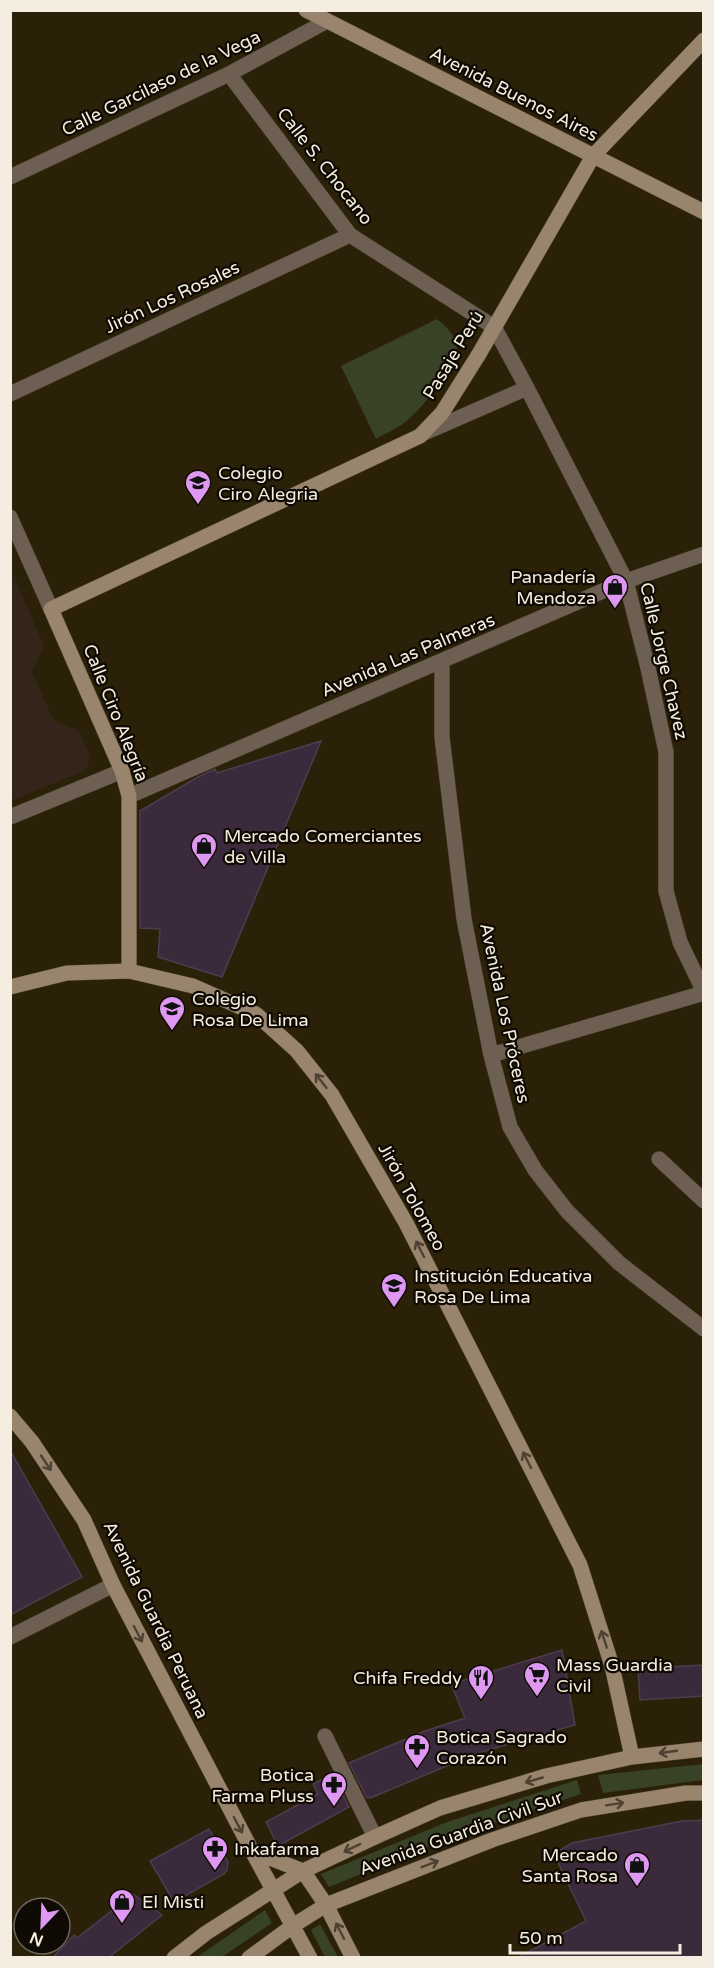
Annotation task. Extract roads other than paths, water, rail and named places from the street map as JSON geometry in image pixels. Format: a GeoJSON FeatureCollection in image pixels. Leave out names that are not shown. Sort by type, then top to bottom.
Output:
{"type":"FeatureCollection","features":[{"type":"Feature","properties":{"kind":"street","name":"Avenida Buenos Aires"},"geometry":{"type":"LineString","coordinates":[[306,10],[704,212]]}},
{"type":"Feature","properties":{"kind":"street","name":"Calle Garcilaso de la Vega"},"geometry":{"type":"LineString","coordinates":[[10,177],[229,74],[327,21]]}},
{"type":"Feature","properties":{"kind":"street","name":"Pasaje Perú"},"geometry":{"type":"LineString","coordinates":[[51,609],[420,436],[442,413],[592,156],[704,40]]}},
{"type":"Feature","properties":{"kind":"street","name":"Calle S. Chocano"},"geometry":{"type":"LineString","coordinates":[[229,74],[350,235],[494,327]]}},
{"type":"Feature","properties":{"kind":"street","name":"Jirón Los Rosales"},"geometry":{"type":"LineString","coordinates":[[10,394],[350,235]]}},
{"type":"Feature","properties":{"kind":"street","name":"Calle Jorge Chavez"},"geometry":{"type":"LineString","coordinates":[[494,327],[626,581],[666,752],[666,891],[680,942],[704,992]]}},
{"type":"Feature","properties":{"kind":"street"},"geometry":{"type":"LineString","coordinates":[[420,436],[527,388]]}},
{"type":"Feature","properties":{"kind":"street","name":"Calle Ciro Alegría"},"geometry":{"type":"LineString","coordinates":[[10,518],[122,771],[129,796],[129,971]]}},
{"type":"Feature","properties":{"kind":"street","name":"Avenida Las Palmeras"},"geometry":{"type":"LineString","coordinates":[[129,796],[626,581],[704,554]]}},
{"type":"Feature","properties":{"kind":"street","name":"Avenida Los Próceres"},"geometry":{"type":"LineString","coordinates":[[442,661],[442,737],[462,907],[491,1055],[510,1126],[535,1170],[567,1211],[619,1263],[704,1329]]}},
{"type":"Feature","properties":{"kind":"street"},"geometry":{"type":"LineString","coordinates":[[10,817],[122,771]]}},
{"type":"Feature","properties":{"kind":"street","name":"Jirón Tolomeo"},"geometry":{"type":"LineString","coordinates":[[10,987],[67,973],[129,971],[193,986],[256,1014],[297,1051],[332,1095],[406,1223],[580,1565],[612,1666],[632,1757]]}},
{"type":"Feature","properties":{"kind":"street"},"geometry":{"type":"LineString","coordinates":[[491,1055],[704,992]]}},
{"type":"Feature","properties":{"kind":"street"},"geometry":{"type":"LineString","coordinates":[[658,1159],[704,1201]]}},
{"type":"Feature","properties":{"kind":"street","name":"Avenida Guardia Peruana"},"geometry":{"type":"LineString","coordinates":[[10,1416],[32,1442],[84,1520],[113,1585],[310,1958]]}},
{"type":"Feature","properties":{"kind":"street"},"geometry":{"type":"LineString","coordinates":[[10,1637],[113,1585]]}},
{"type":"Feature","properties":{"kind":"street"},"geometry":{"type":"LineString","coordinates":[[325,1736],[375,1837]]}},
{"type":"Feature","properties":{"kind":"street","name":"Avenida Guardia Civil Sur"},"geometry":{"type":"LineString","coordinates":[[174,1958],[206,1933],[303,1871],[440,1809],[536,1779],[632,1757],[704,1749]]}},
{"type":"Feature","properties":{"kind":"street","name":"Avenida Guardia Civil Sur"},"geometry":{"type":"LineString","coordinates":[[249,1958],[326,1905],[492,1840],[581,1810],[686,1793],[704,1793]]}},
{"type":"Feature","properties":{"kind":"street"},"geometry":{"type":"LineString","coordinates":[[252,1851],[303,1871],[326,1905],[353,1958]]}},
{"type":"Feature","properties":{"kind":"place","name":"Colegio Ciro Alegria"},"geometry":{"type":"Point","coordinates":[198,506]}},
{"type":"Feature","properties":{"kind":"place","name":"Panadería Mendoza"},"geometry":{"type":"Point","coordinates":[615,610]}},
{"type":"Feature","properties":{"kind":"place","name":"Mercado Comerciantes de Villa"},"geometry":{"type":"Point","coordinates":[204,869]}},
{"type":"Feature","properties":{"kind":"place","name":"Colegio Rosa De Lima"},"geometry":{"type":"Point","coordinates":[172,1032]}},
{"type":"Feature","properties":{"kind":"place","name":"Institución Educativa Rosa De Lima"},"geometry":{"type":"Point","coordinates":[394,1309]}},
{"type":"Feature","properties":{"kind":"place","name":"Mass Guardia Civil"},"geometry":{"type":"Point","coordinates":[537,1698]}},
{"type":"Feature","properties":{"kind":"place","name":"Chifa Freddy"},"geometry":{"type":"Point","coordinates":[481,1701]}},
{"type":"Feature","properties":{"kind":"place","name":"Botica Sagrado Corazón"},"geometry":{"type":"Point","coordinates":[417,1770]}},
{"type":"Feature","properties":{"kind":"place","name":"Botica Farma Pluss"},"geometry":{"type":"Point","coordinates":[334,1808]}},
{"type":"Feature","properties":{"kind":"place","name":"Inkafarma"},"geometry":{"type":"Point","coordinates":[215,1872]}},
{"type":"Feature","properties":{"kind":"place","name":"Mercado Santa Rosa"},"geometry":{"type":"Point","coordinates":[637,1888]}},
{"type":"Feature","properties":{"kind":"place","name":"El Misti"},"geometry":{"type":"Point","coordinates":[122,1925]}}]}
